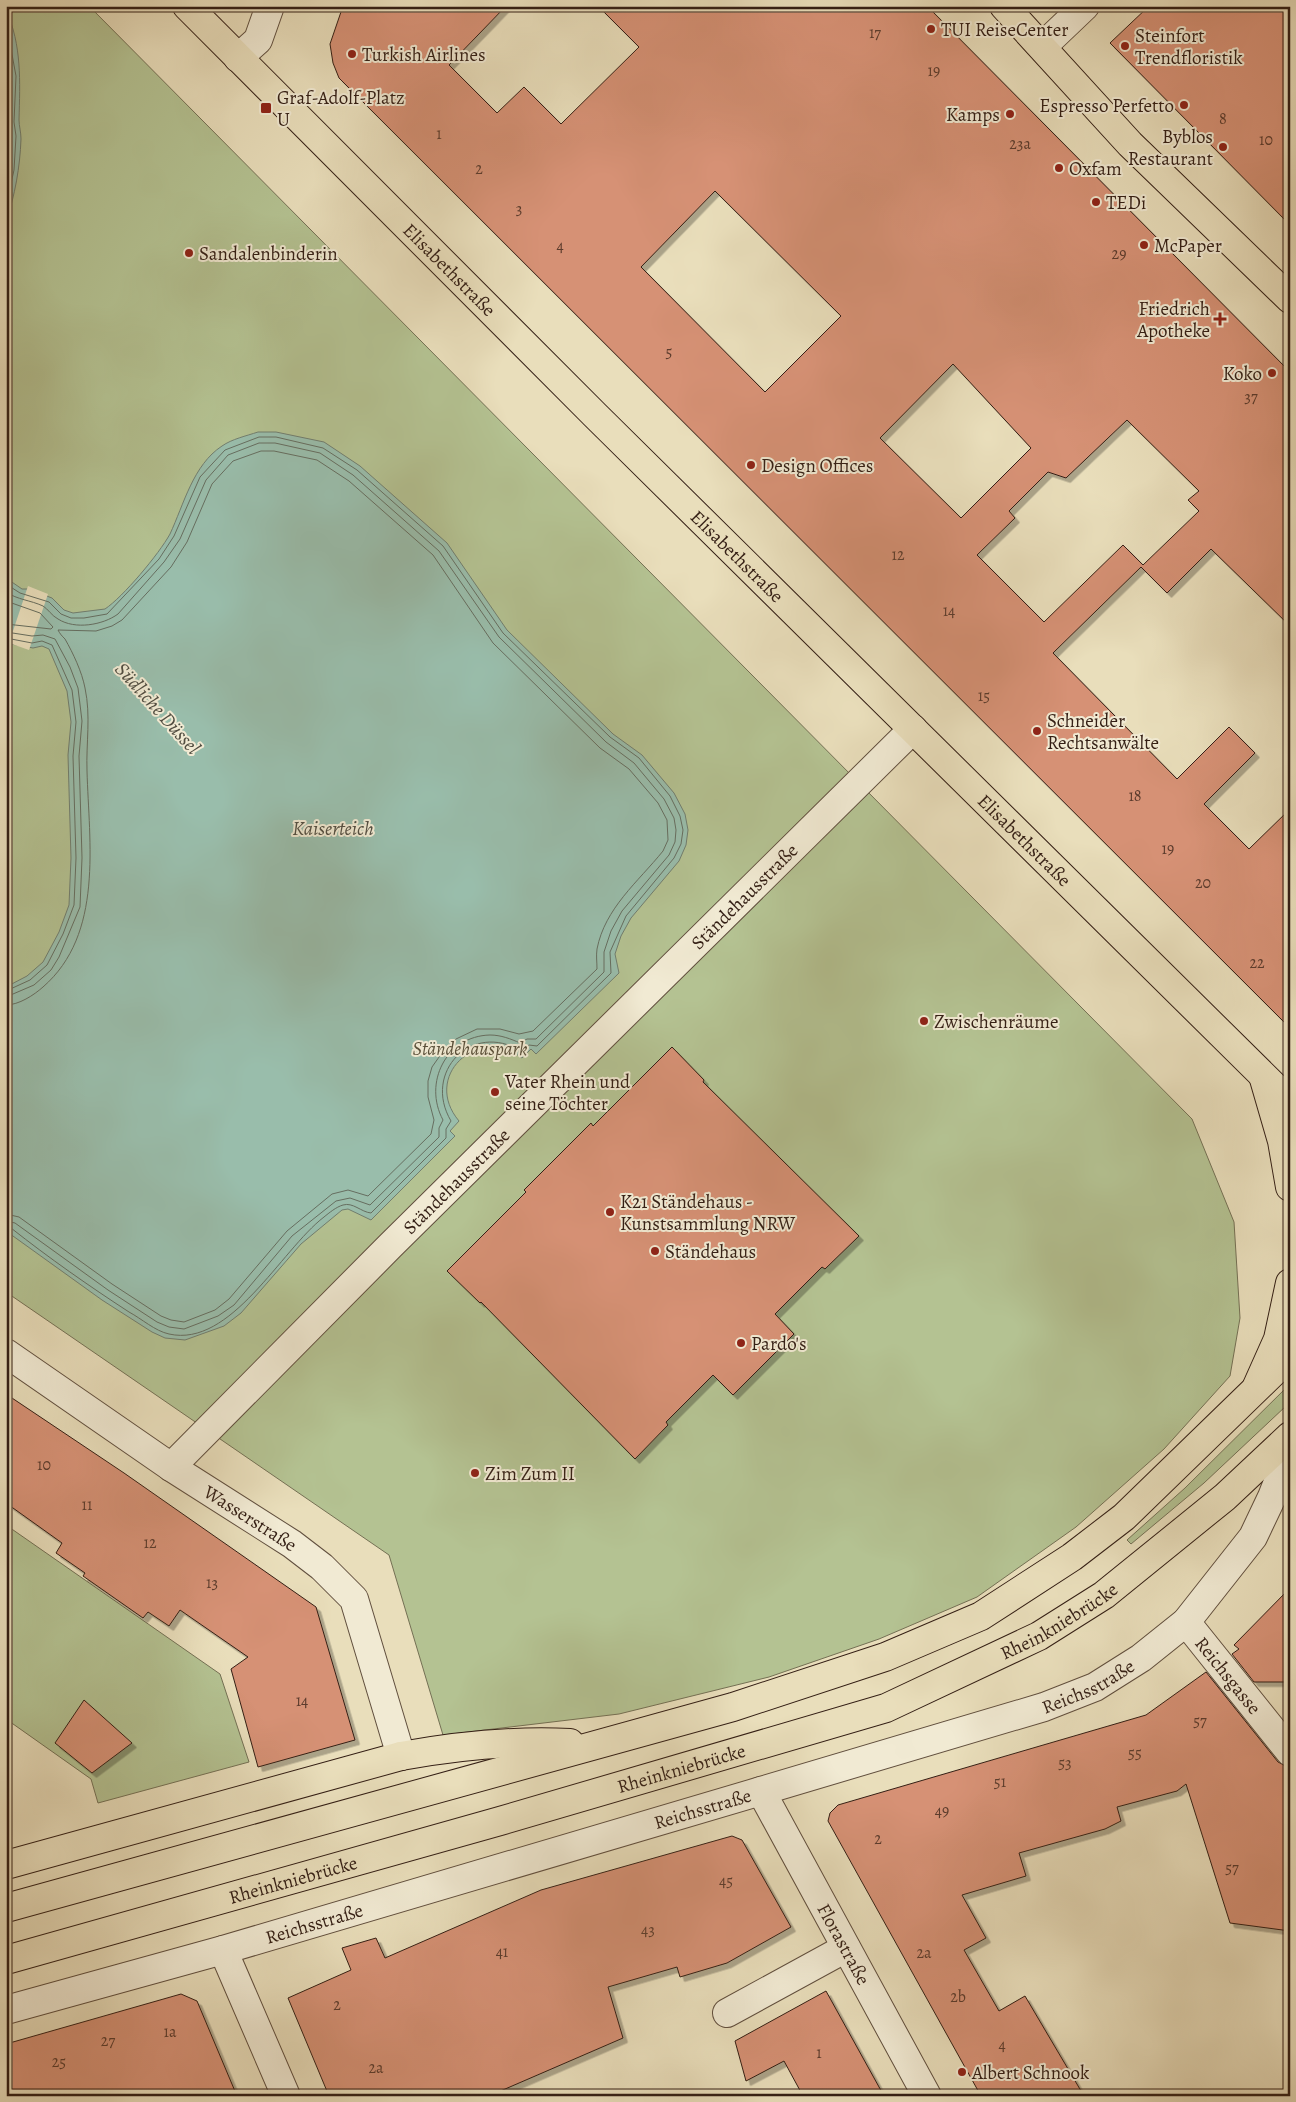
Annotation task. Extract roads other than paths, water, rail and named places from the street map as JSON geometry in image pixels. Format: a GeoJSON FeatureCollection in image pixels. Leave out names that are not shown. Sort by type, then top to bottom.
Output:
{"type":"FeatureCollection","features":[{"type":"Feature","properties":{"kind":"main road","name":"Elisabethstraße"},"geometry":{"type":"LineString","coordinates":[[187,6],[595,415],[1290,1102]]}},
{"type":"Feature","properties":{"kind":"main road"},"geometry":{"type":"LineString","coordinates":[[1004,6],[1043,46],[1130,144],[1290,299]]}},
{"type":"Feature","properties":{"kind":"main road"},"geometry":{"type":"LineString","coordinates":[[1262,1075],[1282,1141],[1290,1187]]}},
{"type":"Feature","properties":{"kind":"main road"},"geometry":{"type":"LineString","coordinates":[[1253,1394],[1278,1339],[1290,1283]]}},
{"type":"Feature","properties":{"kind":"main road"},"geometry":{"type":"LineString","coordinates":[[6,1908],[591,1745],[733,1708],[885,1657],[981,1616],[1072,1557],[1124,1517],[1253,1394],[1290,1356]]}},
{"type":"Feature","properties":{"kind":"main road","name":"Rheinkniebrücke"},"geometry":{"type":"LineString","coordinates":[[6,1960],[500,1822],[886,1708],[1039,1636],[1104,1595],[1226,1497],[1290,1436]]}},
{"type":"Feature","properties":{"kind":"main road"},"geometry":{"type":"LineString","coordinates":[[6,1865],[401,1756],[456,1746],[535,1741],[591,1745]]}},
{"type":"Feature","properties":{"kind":"street"},"geometry":{"type":"LineString","coordinates":[[238,58],[258,40],[270,6]]}},
{"type":"Feature","properties":{"kind":"street"},"geometry":{"type":"LineString","coordinates":[[1043,46],[1086,6]]}},
{"type":"Feature","properties":{"kind":"street","name":"Ständehausstraße"},"geometry":{"type":"LineString","coordinates":[[171,1467],[292,1358],[913,729]]}},
{"type":"Feature","properties":{"kind":"street","name":"Wasserstraße"},"geometry":{"type":"LineString","coordinates":[[6,1353],[171,1467],[292,1544],[322,1567],[354,1599],[401,1756]]}},
{"type":"Feature","properties":{"kind":"street","name":"Reichsstraße"},"geometry":{"type":"LineString","coordinates":[[6,2010],[223,1950],[761,1791],[1044,1707],[1095,1687],[1142,1658],[1186,1622],[1253,1537],[1290,1452]]}},
{"type":"Feature","properties":{"kind":"street","name":"Reichsgasse"},"geometry":{"type":"LineString","coordinates":[[1186,1622],[1290,1752]]}},
{"type":"Feature","properties":{"kind":"street","name":"Florastraße"},"geometry":{"type":"LineString","coordinates":[[761,1791],[927,2096]]}},
{"type":"Feature","properties":{"kind":"street"},"geometry":{"type":"LineString","coordinates":[[727,2013],[846,1948]]}},
{"type":"Feature","properties":{"kind":"street"},"geometry":{"type":"LineString","coordinates":[[223,1950],[286,2096]]}},
{"type":"Feature","properties":{"kind":"water"},"geometry":{"type":"Polygon","coordinates":[[[6,10],[15,37],[19,64],[19,122],[21,139],[20,160],[6,222],[6,10]]]}},
{"type":"Feature","properties":{"kind":"water","name":"Kaiserteich"},"geometry":{"type":"Polygon","coordinates":[[[258,432],[276,432],[324,442],[360,466],[447,543],[507,630],[613,734],[642,755],[674,793],[685,814],[688,830],[686,845],[679,861],[631,918],[621,936],[615,954],[619,973],[536,1054],[531,1049],[522,1058],[505,1049],[488,1048],[472,1052],[459,1061],[451,1073],[447,1088],[449,1104],[459,1121],[450,1131],[455,1136],[371,1220],[348,1209],[342,1210],[301,1244],[241,1313],[224,1326],[185,1340],[165,1338],[152,1332],[102,1300],[6,1231],[6,987],[27,976],[43,962],[59,932],[69,905],[71,858],[68,755],[71,722],[67,691],[49,649],[42,646],[33,648],[6,643],[6,578],[22,589],[28,589],[52,598],[64,610],[73,613],[105,609],[131,585],[165,542],[196,474],[212,454],[226,444],[258,432]]]}},
{"type":"Feature","properties":{"kind":"place","name":"TUI ReiseCenter"},"geometry":{"type":"Point","coordinates":[931,29]}},
{"type":"Feature","properties":{"kind":"place","name":"Steinfort Trendfloristik"},"geometry":{"type":"Point","coordinates":[1125,46]}},
{"type":"Feature","properties":{"kind":"place","name":"Turkish Airlines"},"geometry":{"type":"Point","coordinates":[352,54]}},
{"type":"Feature","properties":{"kind":"place","name":"Espresso Perfetto"},"geometry":{"type":"Point","coordinates":[1184,105]}},
{"type":"Feature","properties":{"kind":"place","name":"Graf-Adolf-Platz U"},"geometry":{"type":"Point","coordinates":[266,108]}},
{"type":"Feature","properties":{"kind":"place","name":"Kamps"},"geometry":{"type":"Point","coordinates":[1010,114]}},
{"type":"Feature","properties":{"kind":"place","name":"Byblos Restaurant"},"geometry":{"type":"Point","coordinates":[1223,147]}},
{"type":"Feature","properties":{"kind":"place","name":"Oxfam"},"geometry":{"type":"Point","coordinates":[1059,168]}},
{"type":"Feature","properties":{"kind":"place","name":"TEDi"},"geometry":{"type":"Point","coordinates":[1096,202]}},
{"type":"Feature","properties":{"kind":"place","name":"McPaper"},"geometry":{"type":"Point","coordinates":[1144,245]}},
{"type":"Feature","properties":{"kind":"place","name":"Sandalenbinderin"},"geometry":{"type":"Point","coordinates":[189,253]}},
{"type":"Feature","properties":{"kind":"place","name":"Friedrich Apotheke"},"geometry":{"type":"Point","coordinates":[1220,319]}},
{"type":"Feature","properties":{"kind":"place","name":"Koko"},"geometry":{"type":"Point","coordinates":[1272,373]}},
{"type":"Feature","properties":{"kind":"place","name":"Design Offices"},"geometry":{"type":"Point","coordinates":[751,465]}},
{"type":"Feature","properties":{"kind":"place","name":"Schneider Rechtsanwälte"},"geometry":{"type":"Point","coordinates":[1037,731]}},
{"type":"Feature","properties":{"kind":"place","name":"Zwischenräume"},"geometry":{"type":"Point","coordinates":[924,1021]}},
{"type":"Feature","properties":{"kind":"place","name":"Vater Rhein und seine Töchter"},"geometry":{"type":"Point","coordinates":[495,1092]}},
{"type":"Feature","properties":{"kind":"place","name":"K21 Ständehaus - Kunstsammlung NRW"},"geometry":{"type":"Point","coordinates":[610,1212]}},
{"type":"Feature","properties":{"kind":"place","name":"Ständehaus"},"geometry":{"type":"Point","coordinates":[655,1251]}},
{"type":"Feature","properties":{"kind":"place","name":"Pardo's"},"geometry":{"type":"Point","coordinates":[741,1343]}},
{"type":"Feature","properties":{"kind":"place","name":"Zim Zum II"},"geometry":{"type":"Point","coordinates":[475,1473]}},
{"type":"Feature","properties":{"kind":"place","name":"Albert Schnook"},"geometry":{"type":"Point","coordinates":[962,2072]}},
{"type":"Feature","properties":{"kind":"water label","name":"Südliche Düssel"},"geometry":{"type":"Point","coordinates":[158,708]}},
{"type":"Feature","properties":{"kind":"park label","name":"Ständehauspark"},"geometry":{"type":"Point","coordinates":[470,1048]}}]}
